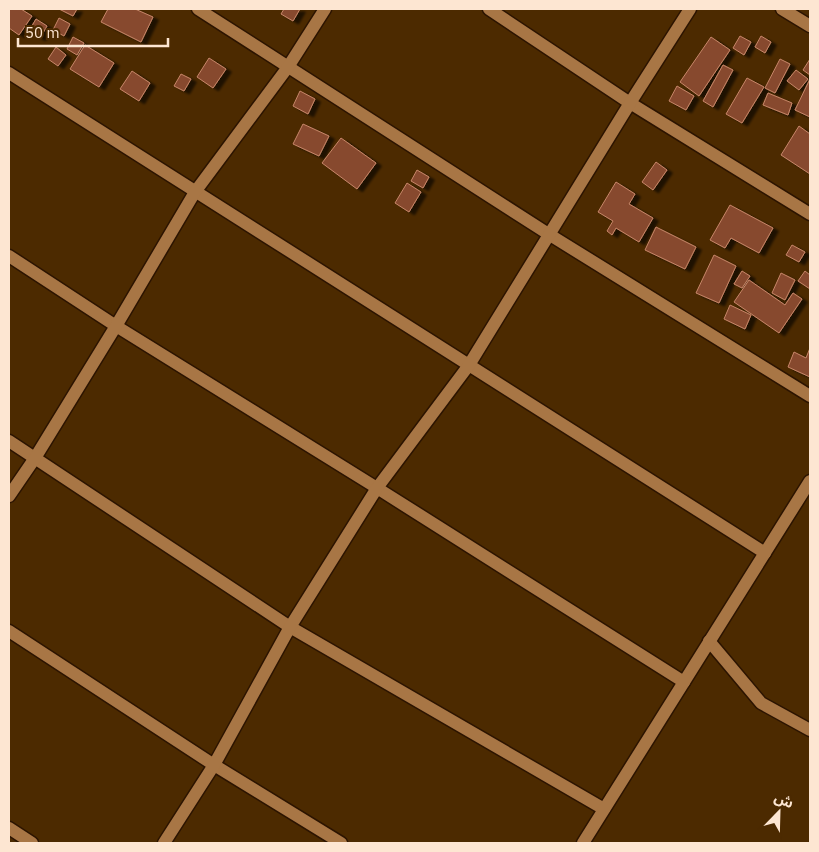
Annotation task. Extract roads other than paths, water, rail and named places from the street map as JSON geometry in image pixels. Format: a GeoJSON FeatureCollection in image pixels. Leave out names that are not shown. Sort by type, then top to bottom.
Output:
{"type":"FeatureCollection","features":[{"type":"Feature","properties":{"kind":"street"},"geometry":{"type":"LineString","coordinates":[[198,9],[550,235],[810,396]]}},
{"type":"Feature","properties":{"kind":"street"},"geometry":{"type":"LineString","coordinates":[[9,496],[35,458],[116,326],[195,192],[288,66],[324,9]]}},
{"type":"Feature","properties":{"kind":"street"},"geometry":{"type":"LineString","coordinates":[[489,9],[630,103],[810,214]]}},
{"type":"Feature","properties":{"kind":"street"},"geometry":{"type":"LineString","coordinates":[[164,843],[214,765],[290,627],[377,488],[470,365],[630,103],[690,9]]}},
{"type":"Feature","properties":{"kind":"street"},"geometry":{"type":"LineString","coordinates":[[782,9],[810,26]]}},
{"type":"Feature","properties":{"kind":"street"},"geometry":{"type":"LineString","coordinates":[[9,73],[765,552]]}},
{"type":"Feature","properties":{"kind":"street"},"geometry":{"type":"LineString","coordinates":[[9,256],[116,326],[684,682]]}},
{"type":"Feature","properties":{"kind":"street"},"geometry":{"type":"LineString","coordinates":[[9,441],[290,627],[604,810]]}},
{"type":"Feature","properties":{"kind":"street"},"geometry":{"type":"LineString","coordinates":[[583,843],[810,481]]}},
{"type":"Feature","properties":{"kind":"street"},"geometry":{"type":"LineString","coordinates":[[9,631],[214,765],[341,843]]}},
{"type":"Feature","properties":{"kind":"street"},"geometry":{"type":"LineString","coordinates":[[709,641],[761,703],[810,730]]}},
{"type":"Feature","properties":{"kind":"street"},"geometry":{"type":"LineString","coordinates":[[9,828],[32,843]]}}]}
